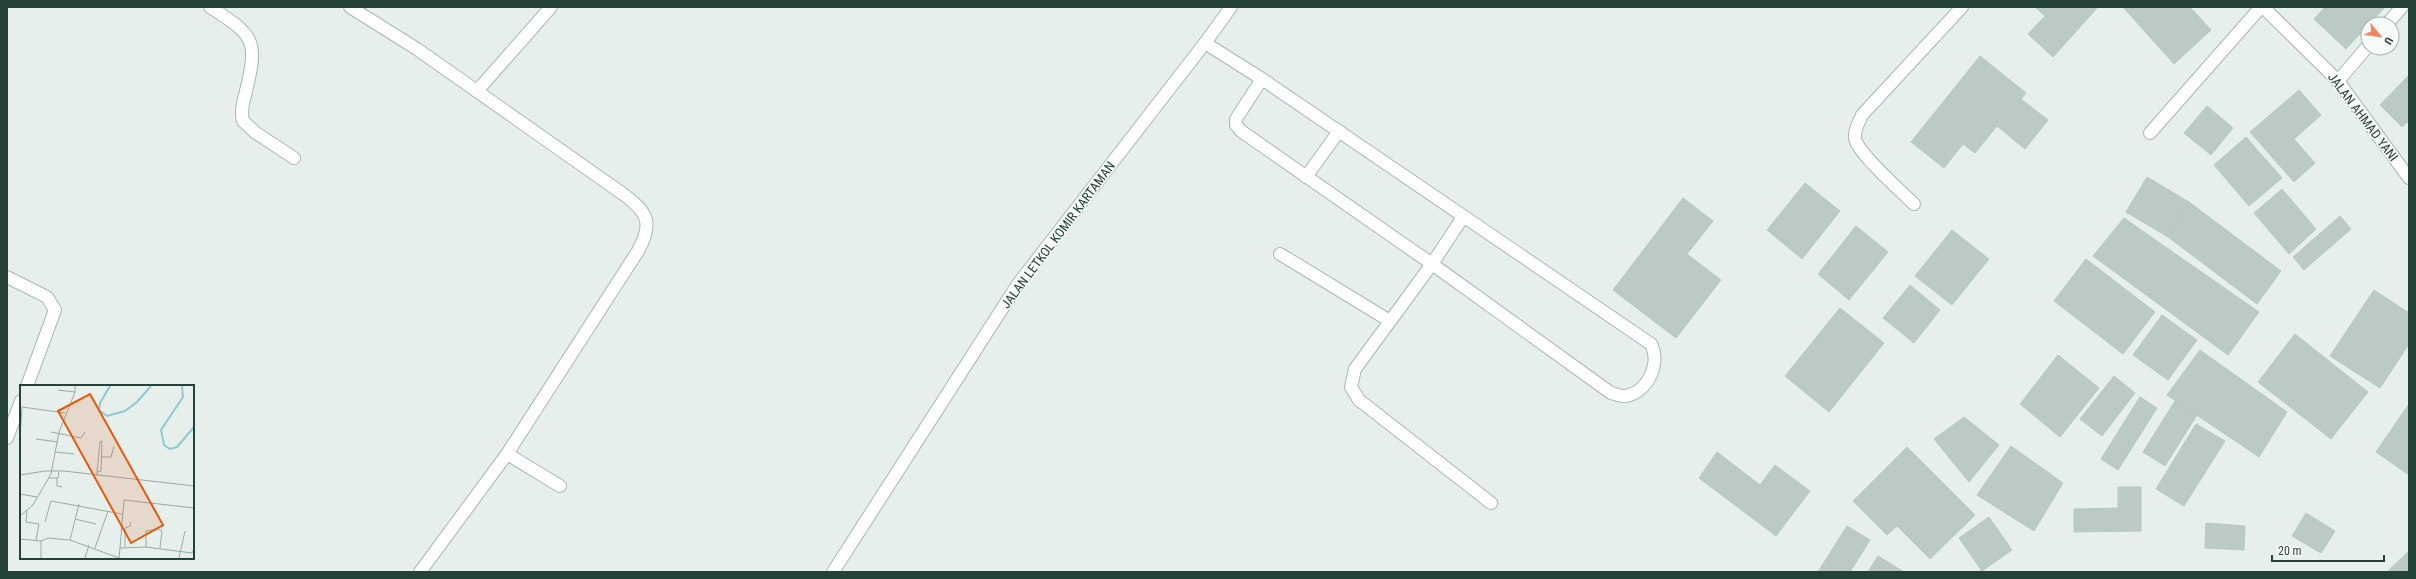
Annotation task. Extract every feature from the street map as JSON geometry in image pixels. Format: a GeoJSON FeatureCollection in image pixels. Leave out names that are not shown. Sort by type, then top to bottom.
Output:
{"type":"FeatureCollection","features":[{"type":"Feature","properties":{"kind":"street"},"geometry":{"type":"LineString","coordinates":[[210,7],[243,30],[252,42],[252,59],[243,102],[243,121],[256,134],[294,158]]}},
{"type":"Feature","properties":{"kind":"street"},"geometry":{"type":"LineString","coordinates":[[350,7],[477,91],[636,204],[646,219],[648,227],[638,251],[507,454],[420,572]]}},
{"type":"Feature","properties":{"kind":"street"},"geometry":{"type":"LineString","coordinates":[[477,91],[551,7]]}},
{"type":"Feature","properties":{"kind":"street","name":"JALAN LETKOL KOMIR KARTAMAN"},"geometry":{"type":"LineString","coordinates":[[833,572],[1018,284],[1205,43],[1231,7]]}},
{"type":"Feature","properties":{"kind":"street"},"geometry":{"type":"LineString","coordinates":[[1914,204],[1861,151],[1855,139],[1855,132],[1862,115],[1962,7]]}},
{"type":"Feature","properties":{"kind":"street"},"geometry":{"type":"LineString","coordinates":[[2150,133],[2262,7]]}},
{"type":"Feature","properties":{"kind":"street","name":"JALAN AHMAD YANI"},"geometry":{"type":"LineString","coordinates":[[2262,7],[2338,81],[2409,178]]}},
{"type":"Feature","properties":{"kind":"street"},"geometry":{"type":"LineString","coordinates":[[2394,16],[2402,7]]}},
{"type":"Feature","properties":{"kind":"street"},"geometry":{"type":"LineString","coordinates":[[1205,43],[1262,79],[1651,344],[1656,354],[1655,366],[1648,380],[1634,394],[1625,397],[1611,393],[1432,264],[1241,131],[1236,125],[1236,119],[1262,79]]}},
{"type":"Feature","properties":{"kind":"street"},"geometry":{"type":"LineString","coordinates":[[2338,81],[2360,55]]}},
{"type":"Feature","properties":{"kind":"street"},"geometry":{"type":"LineString","coordinates":[[1306,177],[1339,131]]}},
{"type":"Feature","properties":{"kind":"street"},"geometry":{"type":"LineString","coordinates":[[1463,217],[1432,264],[1355,369],[1351,387],[1359,400],[1491,503]]}},
{"type":"Feature","properties":{"kind":"street"},"geometry":{"type":"LineString","coordinates":[[1280,254],[1390,321]]}},
{"type":"Feature","properties":{"kind":"street"},"geometry":{"type":"LineString","coordinates":[[7,277],[47,297],[55,310],[27,385]]}},
{"type":"Feature","properties":{"kind":"street"},"geometry":{"type":"LineString","coordinates":[[7,438],[20,404]]}},
{"type":"Feature","properties":{"kind":"street"},"geometry":{"type":"LineString","coordinates":[[507,454],[560,486]]}},
{"type":"Feature","properties":{"kind":"building"},"geometry":{"type":"Polygon","coordinates":[[[2035,7],[2098,7],[2053,57],[2028,34],[2045,16],[2035,7]]]}},
{"type":"Feature","properties":{"kind":"building"},"geometry":{"type":"Polygon","coordinates":[[[2123,7],[2190,7],[2211,30],[2174,64],[2123,7]]]}},
{"type":"Feature","properties":{"kind":"building"},"geometry":{"type":"Polygon","coordinates":[[[2325,7],[2385,7],[2377,16],[2360,16],[2360,34],[2346,49],[2314,19],[2325,7]]]}},
{"type":"Feature","properties":{"kind":"building"},"geometry":{"type":"Polygon","coordinates":[[[1980,56],[2026,93],[2021,99],[2048,120],[2025,149],[1997,126],[1975,153],[1963,144],[1944,168],[1911,142],[1980,56]]]}},
{"type":"Feature","properties":{"kind":"building"},"geometry":{"type":"Polygon","coordinates":[[[2409,75],[2409,121],[2402,127],[2380,105],[2409,75]]]}},
{"type":"Feature","properties":{"kind":"building"},"geometry":{"type":"Polygon","coordinates":[[[2299,90],[2321,115],[2294,139],[2315,163],[2294,182],[2250,132],[2299,90]]]}},
{"type":"Feature","properties":{"kind":"building"},"geometry":{"type":"Polygon","coordinates":[[[2207,106],[2233,128],[2211,155],[2184,133],[2207,106]]]}},
{"type":"Feature","properties":{"kind":"building"},"geometry":{"type":"Polygon","coordinates":[[[2246,137],[2282,178],[2249,206],[2214,165],[2246,137]]]}},
{"type":"Feature","properties":{"kind":"building"},"geometry":{"type":"Polygon","coordinates":[[[2147,177],[2189,202],[2168,237],[2126,212],[2147,177]]]}},
{"type":"Feature","properties":{"kind":"building"},"geometry":{"type":"Polygon","coordinates":[[[1805,183],[1840,211],[1802,259],[1767,230],[1805,183]]]}},
{"type":"Feature","properties":{"kind":"building"},"geometry":{"type":"Polygon","coordinates":[[[2282,189],[2316,229],[2289,254],[2254,213],[2282,189]]]}},
{"type":"Feature","properties":{"kind":"building"},"geometry":{"type":"Polygon","coordinates":[[[1683,198],[1713,221],[1687,254],[1721,280],[1676,338],[1613,290],[1683,198]]]}},
{"type":"Feature","properties":{"kind":"building"},"geometry":{"type":"Polygon","coordinates":[[[2189,202],[2281,271],[2257,304],[2168,237],[2189,202]]]}},
{"type":"Feature","properties":{"kind":"building"},"geometry":{"type":"Polygon","coordinates":[[[2340,216],[2351,229],[2304,270],[2293,257],[2340,216]]]}},
{"type":"Feature","properties":{"kind":"building"},"geometry":{"type":"Polygon","coordinates":[[[2124,218],[2259,312],[2228,355],[2093,256],[2124,218]]]}},
{"type":"Feature","properties":{"kind":"building"},"geometry":{"type":"Polygon","coordinates":[[[1856,226],[1888,252],[1849,300],[1818,274],[1856,226]]]}},
{"type":"Feature","properties":{"kind":"building"},"geometry":{"type":"Polygon","coordinates":[[[1952,230],[1989,259],[1952,305],[1915,276],[1952,230]]]}},
{"type":"Feature","properties":{"kind":"building"},"geometry":{"type":"Polygon","coordinates":[[[2086,259],[2155,312],[2123,354],[2054,301],[2086,259]]]}},
{"type":"Feature","properties":{"kind":"building"},"geometry":{"type":"Polygon","coordinates":[[[1910,285],[1940,310],[1914,343],[1883,318],[1910,285]]]}},
{"type":"Feature","properties":{"kind":"building"},"geometry":{"type":"Polygon","coordinates":[[[2374,290],[2409,313],[2409,344],[2380,388],[2330,356],[2374,290]]]}},
{"type":"Feature","properties":{"kind":"building"},"geometry":{"type":"Polygon","coordinates":[[[1840,308],[1884,343],[1829,412],[1785,376],[1840,308]]]}},
{"type":"Feature","properties":{"kind":"building"},"geometry":{"type":"Polygon","coordinates":[[[2162,315],[2197,340],[2168,380],[2133,355],[2162,315]]]}},
{"type":"Feature","properties":{"kind":"building"},"geometry":{"type":"Polygon","coordinates":[[[2295,334],[2368,392],[2331,439],[2258,382],[2295,334]]]}},
{"type":"Feature","properties":{"kind":"building"},"geometry":{"type":"Polygon","coordinates":[[[2200,350],[2287,412],[2259,457],[2167,395],[2200,350]]]}},
{"type":"Feature","properties":{"kind":"building"},"geometry":{"type":"Polygon","coordinates":[[[2058,355],[2099,388],[2060,437],[2020,404],[2058,355]]]}},
{"type":"Feature","properties":{"kind":"building"},"geometry":{"type":"Polygon","coordinates":[[[2114,376],[2135,393],[2102,436],[2080,419],[2114,376]]]}},
{"type":"Feature","properties":{"kind":"building"},"geometry":{"type":"Polygon","coordinates":[[[2140,397],[2157,408],[2118,470],[2101,459],[2140,397]]]}},
{"type":"Feature","properties":{"kind":"building"},"geometry":{"type":"Polygon","coordinates":[[[2175,401],[2197,415],[2165,466],[2143,452],[2175,401]]]}},
{"type":"Feature","properties":{"kind":"building"},"geometry":{"type":"Polygon","coordinates":[[[2409,404],[2409,475],[2376,452],[2409,404]]]}},
{"type":"Feature","properties":{"kind":"building"},"geometry":{"type":"Polygon","coordinates":[[[1964,417],[1999,445],[1969,482],[1934,439],[1964,417]]]}},
{"type":"Feature","properties":{"kind":"building"},"geometry":{"type":"Polygon","coordinates":[[[2196,424],[2225,441],[2184,506],[2156,489],[2196,424]]]}},
{"type":"Feature","properties":{"kind":"building"},"geometry":{"type":"Polygon","coordinates":[[[2011,446],[2063,483],[2034,531],[1977,495],[2011,446]]]}},
{"type":"Feature","properties":{"kind":"building"},"geometry":{"type":"Polygon","coordinates":[[[1907,447],[1975,515],[1930,559],[1897,526],[1887,535],[1853,501],[1907,447]]]}},
{"type":"Feature","properties":{"kind":"building"},"geometry":{"type":"Polygon","coordinates":[[[1717,452],[1760,485],[1775,465],[1810,491],[1776,536],[1699,478],[1717,452]]]}},
{"type":"Feature","properties":{"kind":"building"},"geometry":{"type":"Polygon","coordinates":[[[2118,487],[2141,487],[2141,531],[2074,532],[2074,509],[2118,508],[2118,487]]]}},
{"type":"Feature","properties":{"kind":"building"},"geometry":{"type":"Polygon","coordinates":[[[2306,513],[2335,531],[2321,553],[2292,536],[2306,513]]]}},
{"type":"Feature","properties":{"kind":"building"},"geometry":{"type":"Polygon","coordinates":[[[1989,517],[2012,550],[1982,571],[1959,538],[1989,517]]]}},
{"type":"Feature","properties":{"kind":"building"},"geometry":{"type":"Polygon","coordinates":[[[2206,523],[2245,526],[2244,550],[2205,548],[2206,523]]]}},
{"type":"Feature","properties":{"kind":"building"},"geometry":{"type":"Polygon","coordinates":[[[1847,526],[1870,540],[1850,572],[1818,572],[1847,526]]]}},
{"type":"Feature","properties":{"kind":"building"},"geometry":{"type":"Polygon","coordinates":[[[2409,551],[2409,572],[2387,572],[2409,551]]]}},
{"type":"Feature","properties":{"kind":"building"},"geometry":{"type":"Polygon","coordinates":[[[1878,556],[1904,572],[1868,572],[1878,556]]]}}]}
